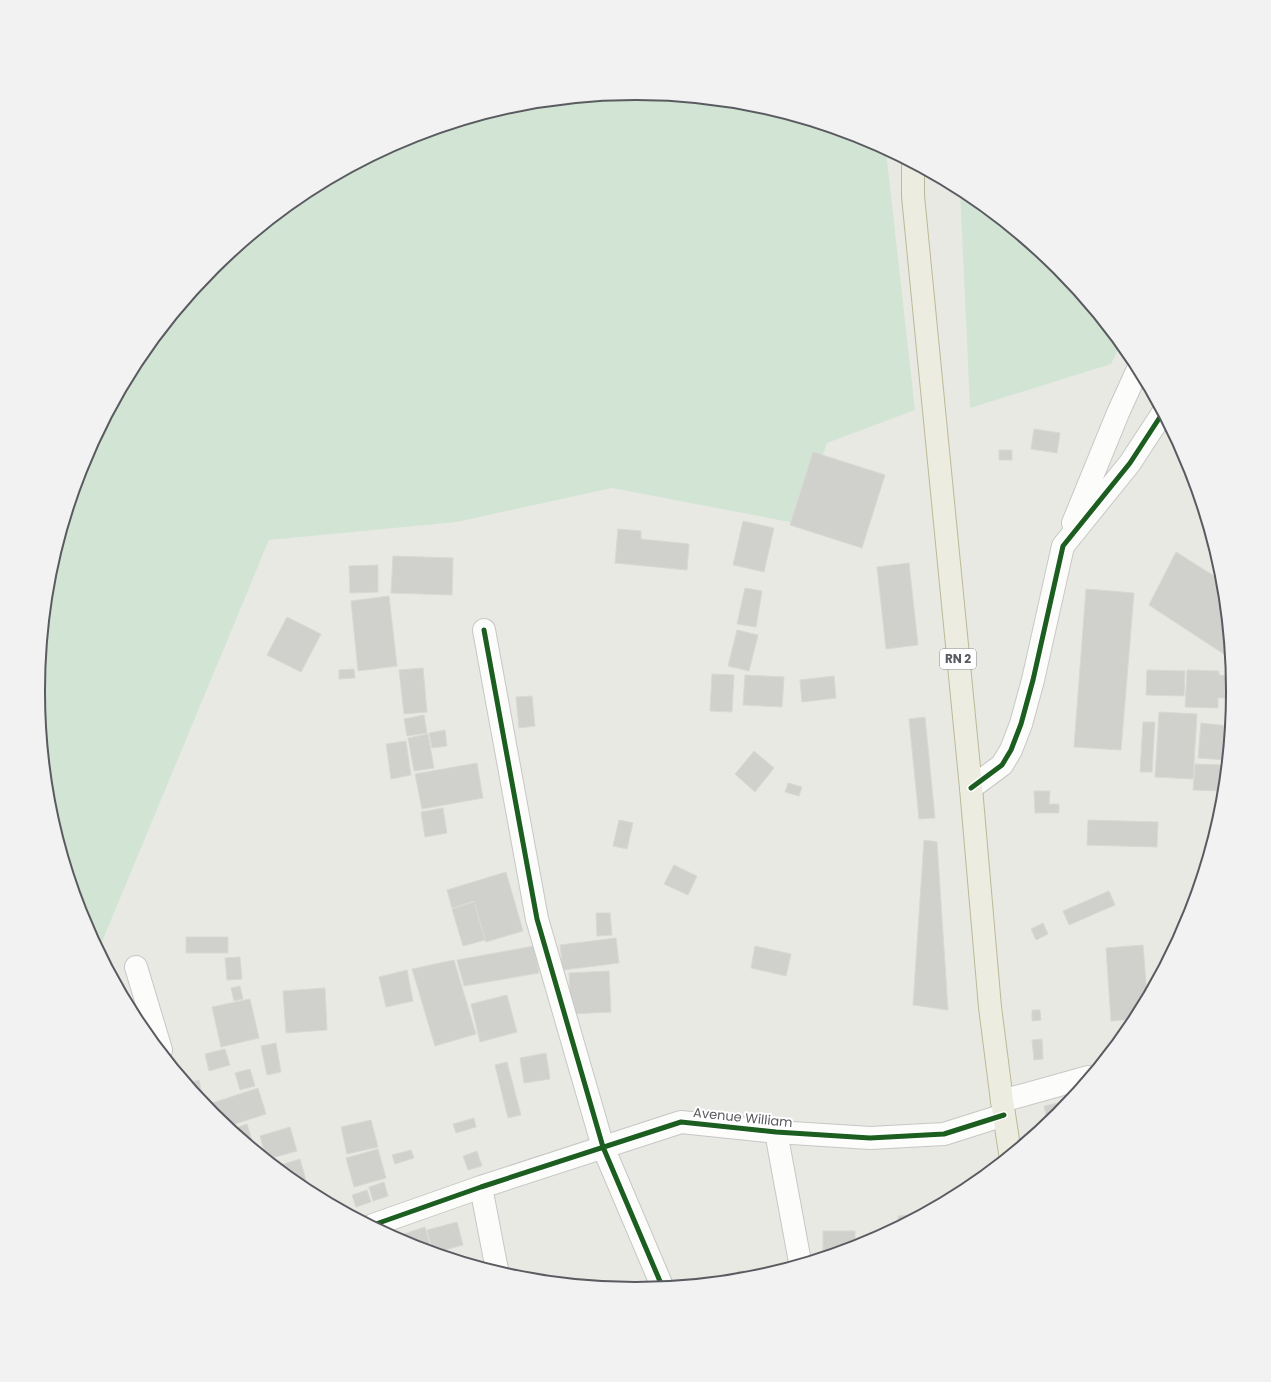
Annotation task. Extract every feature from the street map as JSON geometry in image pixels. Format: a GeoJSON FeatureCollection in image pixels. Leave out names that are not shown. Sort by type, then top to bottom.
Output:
{"type":"FeatureCollection","features":[{"type":"Feature","properties":{"kind":"highway","name":"RN 2"},"geometry":{"type":"LineString","coordinates":[[914,170],[913,196],[971,788],[990,1007],[1009,1148]]}},
{"type":"Feature","properties":{"kind":"street"},"geometry":{"type":"LineString","coordinates":[[971,788],[1002,765],[1011,750],[1021,724],[1033,680],[1063,546],[1118,412],[1135,377]]}},
{"type":"Feature","properties":{"kind":"street"},"geometry":{"type":"LineString","coordinates":[[1063,546],[1130,463],[1159,419]]}},
{"type":"Feature","properties":{"kind":"street"},"geometry":{"type":"LineString","coordinates":[[484,630],[537,919],[603,1147],[660,1281]]}},
{"type":"Feature","properties":{"kind":"street"},"geometry":{"type":"LineString","coordinates":[[136,967],[157,1035]]}},
{"type":"Feature","properties":{"kind":"street","name":"Avenue William"},"geometry":{"type":"LineString","coordinates":[[379,1223],[481,1187],[681,1122],[776,1132],[870,1138],[944,1134],[1003,1108],[1079,1080]]}},
{"type":"Feature","properties":{"kind":"street"},"geometry":{"type":"LineString","coordinates":[[776,1132],[799,1258]]}},
{"type":"Feature","properties":{"kind":"street"},"geometry":{"type":"LineString","coordinates":[[481,1187],[496,1264]]}},
{"type":"Feature","properties":{"kind":"green space"},"geometry":{"type":"Polygon","coordinates":[[[636,100],[713,106],[751,112],[788,121],[825,132],[887,156],[915,410],[827,443],[800,524],[612,488],[457,522],[269,540],[102,943],[76,881],[65,844],[56,806],[50,768],[46,730],[46,652],[56,576],[76,501],[106,430],[124,396],[167,332],[218,273],[246,247],[307,200],[374,161],[410,145],[446,132],[520,112],[558,106],[636,100]]]}},
{"type":"Feature","properties":{"kind":"green space"},"geometry":{"type":"Polygon","coordinates":[[[960,198],[1025,247],[1053,273],[1104,332],[1118,351],[1111,364],[970,408],[960,198]]]}},
{"type":"Feature","properties":{"kind":"building"},"geometry":{"type":"Polygon","coordinates":[[[1034,429],[1060,433],[1057,453],[1031,449],[1034,429]]]}},
{"type":"Feature","properties":{"kind":"building"},"geometry":{"type":"Polygon","coordinates":[[[999,450],[1012,450],[1012,460],[999,460],[999,450]]]}},
{"type":"Feature","properties":{"kind":"building"},"geometry":{"type":"Polygon","coordinates":[[[813,452],[885,475],[862,548],[790,525],[813,452]]]}},
{"type":"Feature","properties":{"kind":"building"},"geometry":{"type":"Polygon","coordinates":[[[743,521],[774,528],[764,572],[733,565],[743,521]]]}},
{"type":"Feature","properties":{"kind":"building"},"geometry":{"type":"Polygon","coordinates":[[[618,529],[641,531],[641,539],[689,544],[687,570],[615,563],[618,529]]]}},
{"type":"Feature","properties":{"kind":"building"},"geometry":{"type":"Polygon","coordinates":[[[1176,552],[1215,577],[1225,655],[1149,605],[1176,552]]]}},
{"type":"Feature","properties":{"kind":"building"},"geometry":{"type":"Polygon","coordinates":[[[393,556],[453,558],[452,595],[391,593],[393,556]]]}},
{"type":"Feature","properties":{"kind":"building"},"geometry":{"type":"Polygon","coordinates":[[[909,563],[918,645],[886,649],[877,567],[909,563]]]}},
{"type":"Feature","properties":{"kind":"building"},"geometry":{"type":"Polygon","coordinates":[[[378,565],[378,592],[350,593],[349,566],[378,565]]]}},
{"type":"Feature","properties":{"kind":"building"},"geometry":{"type":"Polygon","coordinates":[[[745,588],[762,591],[756,627],[737,624],[745,588]]]}},
{"type":"Feature","properties":{"kind":"building"},"geometry":{"type":"Polygon","coordinates":[[[1086,589],[1134,593],[1121,750],[1074,747],[1086,589]]]}},
{"type":"Feature","properties":{"kind":"building"},"geometry":{"type":"Polygon","coordinates":[[[389,596],[397,666],[358,671],[351,601],[389,596]]]}},
{"type":"Feature","properties":{"kind":"building"},"geometry":{"type":"Polygon","coordinates":[[[287,617],[321,634],[301,672],[267,655],[287,617]]]}},
{"type":"Feature","properties":{"kind":"building"},"geometry":{"type":"Polygon","coordinates":[[[737,630],[758,635],[749,671],[728,666],[737,630]]]}},
{"type":"Feature","properties":{"kind":"building"},"geometry":{"type":"Polygon","coordinates":[[[423,668],[427,712],[404,714],[399,670],[423,668]]]}},
{"type":"Feature","properties":{"kind":"building"},"geometry":{"type":"Polygon","coordinates":[[[354,669],[355,678],[339,679],[339,670],[354,669]]]}},
{"type":"Feature","properties":{"kind":"building"},"geometry":{"type":"Polygon","coordinates":[[[1147,670],[1185,671],[1184,696],[1146,695],[1147,670]]]}},
{"type":"Feature","properties":{"kind":"building"},"geometry":{"type":"Polygon","coordinates":[[[1187,670],[1219,671],[1219,675],[1226,676],[1226,698],[1218,698],[1218,708],[1185,707],[1187,670]]]}},
{"type":"Feature","properties":{"kind":"building"},"geometry":{"type":"Polygon","coordinates":[[[712,674],[734,675],[732,712],[710,711],[712,674]]]}},
{"type":"Feature","properties":{"kind":"building"},"geometry":{"type":"Polygon","coordinates":[[[745,675],[784,677],[782,707],[743,705],[745,675]]]}},
{"type":"Feature","properties":{"kind":"building"},"geometry":{"type":"Polygon","coordinates":[[[834,676],[836,698],[802,702],[800,680],[834,676]]]}},
{"type":"Feature","properties":{"kind":"building"},"geometry":{"type":"Polygon","coordinates":[[[532,696],[535,726],[519,728],[516,697],[532,696]]]}},
{"type":"Feature","properties":{"kind":"building"},"geometry":{"type":"Polygon","coordinates":[[[1159,712],[1197,714],[1193,779],[1155,777],[1159,712]]]}},
{"type":"Feature","properties":{"kind":"building"},"geometry":{"type":"Polygon","coordinates":[[[424,715],[427,733],[407,736],[404,719],[424,715]]]}},
{"type":"Feature","properties":{"kind":"building"},"geometry":{"type":"Polygon","coordinates":[[[925,717],[935,818],[919,819],[909,719],[925,717]]]}},
{"type":"Feature","properties":{"kind":"building"},"geometry":{"type":"Polygon","coordinates":[[[1143,722],[1155,722],[1152,772],[1140,772],[1143,722]]]}},
{"type":"Feature","properties":{"kind":"building"},"geometry":{"type":"Polygon","coordinates":[[[1201,723],[1225,725],[1222,760],[1198,758],[1201,723]]]}},
{"type":"Feature","properties":{"kind":"building"},"geometry":{"type":"Polygon","coordinates":[[[445,730],[447,746],[432,748],[429,733],[445,730]]]}},
{"type":"Feature","properties":{"kind":"building"},"geometry":{"type":"Polygon","coordinates":[[[428,734],[434,768],[414,771],[408,738],[428,734]]]}},
{"type":"Feature","properties":{"kind":"building"},"geometry":{"type":"Polygon","coordinates":[[[406,741],[411,775],[391,779],[386,744],[406,741]]]}},
{"type":"Feature","properties":{"kind":"building"},"geometry":{"type":"Polygon","coordinates":[[[754,751],[774,768],[755,792],[735,774],[754,751]]]}},
{"type":"Feature","properties":{"kind":"building"},"geometry":{"type":"Polygon","coordinates":[[[477,763],[483,798],[422,809],[415,774],[477,763]]]}},
{"type":"Feature","properties":{"kind":"building"},"geometry":{"type":"Polygon","coordinates":[[[1195,764],[1221,765],[1217,791],[1193,790],[1195,764]]]}},
{"type":"Feature","properties":{"kind":"building"},"geometry":{"type":"Polygon","coordinates":[[[788,783],[802,787],[799,796],[785,792],[788,783]]]}},
{"type":"Feature","properties":{"kind":"building"},"geometry":{"type":"Polygon","coordinates":[[[1034,791],[1050,791],[1049,804],[1059,804],[1059,813],[1035,813],[1034,791]]]}},
{"type":"Feature","properties":{"kind":"building"},"geometry":{"type":"Polygon","coordinates":[[[443,808],[447,833],[425,837],[421,812],[443,808]]]}},
{"type":"Feature","properties":{"kind":"building"},"geometry":{"type":"Polygon","coordinates":[[[619,820],[633,823],[627,849],[613,846],[619,820]]]}},
{"type":"Feature","properties":{"kind":"building"},"geometry":{"type":"Polygon","coordinates":[[[1088,820],[1158,822],[1157,847],[1087,845],[1088,820]]]}},
{"type":"Feature","properties":{"kind":"building"},"geometry":{"type":"Polygon","coordinates":[[[924,840],[937,842],[948,1010],[913,1005],[924,840]]]}},
{"type":"Feature","properties":{"kind":"building"},"geometry":{"type":"Polygon","coordinates":[[[674,865],[697,876],[688,895],[664,884],[674,865]]]}},
{"type":"Feature","properties":{"kind":"building"},"geometry":{"type":"Polygon","coordinates":[[[506,872],[523,931],[486,942],[474,901],[452,908],[447,890],[506,872]]]}},
{"type":"Feature","properties":{"kind":"building"},"geometry":{"type":"Polygon","coordinates":[[[1109,891],[1115,905],[1069,925],[1063,911],[1109,891]]]}},
{"type":"Feature","properties":{"kind":"building"},"geometry":{"type":"Polygon","coordinates":[[[474,902],[485,940],[463,946],[452,909],[474,902]]]}},
{"type":"Feature","properties":{"kind":"building"},"geometry":{"type":"Polygon","coordinates":[[[596,913],[610,913],[612,935],[597,936],[596,913]]]}},
{"type":"Feature","properties":{"kind":"building"},"geometry":{"type":"Polygon","coordinates":[[[1043,923],[1048,934],[1036,940],[1031,929],[1043,923]]]}},
{"type":"Feature","properties":{"kind":"building"},"geometry":{"type":"Polygon","coordinates":[[[186,937],[228,937],[228,953],[186,953],[186,937]]]}},
{"type":"Feature","properties":{"kind":"building"},"geometry":{"type":"Polygon","coordinates":[[[616,938],[619,963],[563,970],[560,945],[616,938]]]}},
{"type":"Feature","properties":{"kind":"building"},"geometry":{"type":"Polygon","coordinates":[[[1143,945],[1146,987],[1125,1020],[1111,1021],[1106,948],[1143,945]]]}},
{"type":"Feature","properties":{"kind":"building"},"geometry":{"type":"Polygon","coordinates":[[[534,946],[539,973],[464,986],[457,960],[534,946]]]}},
{"type":"Feature","properties":{"kind":"building"},"geometry":{"type":"Polygon","coordinates":[[[755,946],[791,954],[786,976],[751,968],[755,946]]]}},
{"type":"Feature","properties":{"kind":"building"},"geometry":{"type":"Polygon","coordinates":[[[240,957],[242,979],[227,980],[225,958],[240,957]]]}},
{"type":"Feature","properties":{"kind":"building"},"geometry":{"type":"Polygon","coordinates":[[[454,960],[476,1034],[435,1046],[412,969],[454,960]]]}},
{"type":"Feature","properties":{"kind":"building"},"geometry":{"type":"Polygon","coordinates":[[[407,970],[413,1001],[386,1007],[379,977],[407,970]]]}},
{"type":"Feature","properties":{"kind":"building"},"geometry":{"type":"Polygon","coordinates":[[[609,971],[611,1012],[571,1014],[569,973],[609,971]]]}},
{"type":"Feature","properties":{"kind":"building"},"geometry":{"type":"Polygon","coordinates":[[[240,986],[243,999],[234,1001],[231,988],[240,986]]]}},
{"type":"Feature","properties":{"kind":"building"},"geometry":{"type":"Polygon","coordinates":[[[325,988],[327,1030],[286,1033],[283,991],[325,988]]]}},
{"type":"Feature","properties":{"kind":"building"},"geometry":{"type":"Polygon","coordinates":[[[507,995],[517,1032],[480,1042],[471,1004],[507,995]]]}},
{"type":"Feature","properties":{"kind":"building"},"geometry":{"type":"Polygon","coordinates":[[[250,999],[259,1038],[221,1047],[212,1007],[250,999]]]}},
{"type":"Feature","properties":{"kind":"building"},"geometry":{"type":"Polygon","coordinates":[[[1032,1010],[1040,1010],[1041,1020],[1032,1021],[1032,1010]]]}},
{"type":"Feature","properties":{"kind":"building"},"geometry":{"type":"Polygon","coordinates":[[[1042,1039],[1043,1059],[1034,1060],[1032,1040],[1042,1039]]]}},
{"type":"Feature","properties":{"kind":"building"},"geometry":{"type":"Polygon","coordinates":[[[276,1043],[281,1072],[267,1075],[261,1046],[276,1043]]]}},
{"type":"Feature","properties":{"kind":"building"},"geometry":{"type":"Polygon","coordinates":[[[225,1049],[230,1065],[209,1071],[205,1054],[225,1049]]]}},
{"type":"Feature","properties":{"kind":"building"},"geometry":{"type":"Polygon","coordinates":[[[546,1053],[550,1079],[524,1083],[520,1058],[546,1053]]]}},
{"type":"Feature","properties":{"kind":"building"},"geometry":{"type":"Polygon","coordinates":[[[507,1062],[521,1115],[508,1118],[495,1065],[507,1062]]]}},
{"type":"Feature","properties":{"kind":"building"},"geometry":{"type":"Polygon","coordinates":[[[250,1069],[255,1086],[240,1090],[235,1073],[250,1069]]]}},
{"type":"Feature","properties":{"kind":"building"},"geometry":{"type":"Polygon","coordinates":[[[199,1080],[201,1090],[193,1082],[199,1080]]]}},
{"type":"Feature","properties":{"kind":"building"},"geometry":{"type":"Polygon","coordinates":[[[258,1088],[266,1114],[234,1124],[213,1103],[258,1088]]]}},
{"type":"Feature","properties":{"kind":"building"},"geometry":{"type":"Polygon","coordinates":[[[1058,1103],[1046,1115],[1044,1106],[1058,1103]]]}},
{"type":"Feature","properties":{"kind":"building"},"geometry":{"type":"Polygon","coordinates":[[[474,1118],[476,1127],[456,1133],[453,1124],[474,1118]]]}},
{"type":"Feature","properties":{"kind":"building"},"geometry":{"type":"Polygon","coordinates":[[[371,1120],[378,1147],[347,1154],[341,1127],[371,1120]]]}},
{"type":"Feature","properties":{"kind":"building"},"geometry":{"type":"Polygon","coordinates":[[[247,1124],[252,1140],[246,1135],[238,1127],[247,1124]]]}},
{"type":"Feature","properties":{"kind":"building"},"geometry":{"type":"Polygon","coordinates":[[[290,1127],[297,1151],[274,1157],[264,1149],[260,1136],[290,1127]]]}},
{"type":"Feature","properties":{"kind":"building"},"geometry":{"type":"Polygon","coordinates":[[[378,1149],[386,1178],[354,1187],[346,1158],[378,1149]]]}},
{"type":"Feature","properties":{"kind":"building"},"geometry":{"type":"Polygon","coordinates":[[[411,1150],[414,1158],[395,1164],[392,1155],[411,1150]]]}},
{"type":"Feature","properties":{"kind":"building"},"geometry":{"type":"Polygon","coordinates":[[[477,1151],[482,1166],[468,1170],[463,1156],[477,1151]]]}},
{"type":"Feature","properties":{"kind":"building"},"geometry":{"type":"Polygon","coordinates":[[[300,1159],[306,1182],[283,1164],[300,1159]]]}},
{"type":"Feature","properties":{"kind":"building"},"geometry":{"type":"Polygon","coordinates":[[[384,1182],[388,1196],[373,1201],[369,1187],[384,1182]]]}},
{"type":"Feature","properties":{"kind":"building"},"geometry":{"type":"Polygon","coordinates":[[[367,1190],[371,1202],[356,1207],[352,1195],[367,1190]]]}},
{"type":"Feature","properties":{"kind":"building"},"geometry":{"type":"Polygon","coordinates":[[[908,1215],[898,1220],[898,1216],[908,1215]]]}},
{"type":"Feature","properties":{"kind":"building"},"geometry":{"type":"Polygon","coordinates":[[[457,1222],[463,1245],[445,1250],[431,1245],[427,1230],[457,1222]]]}},
{"type":"Feature","properties":{"kind":"building"},"geometry":{"type":"Polygon","coordinates":[[[425,1227],[430,1244],[410,1237],[404,1234],[425,1227]]]}},
{"type":"Feature","properties":{"kind":"building"},"geometry":{"type":"Polygon","coordinates":[[[823,1231],[855,1231],[855,1239],[823,1251],[823,1231]]]}},
{"type":"Feature","properties":{"kind":"cycle path"},"geometry":{"type":"LineString","coordinates":[[971,788],[1002,765],[1011,750],[1021,724],[1033,680],[1063,546],[1130,463],[1159,419]]}},
{"type":"Feature","properties":{"kind":"cycle path"},"geometry":{"type":"LineString","coordinates":[[484,630],[537,919],[603,1147],[660,1281]]}},
{"type":"Feature","properties":{"kind":"cycle path"},"geometry":{"type":"LineString","coordinates":[[379,1223],[481,1187],[681,1122],[776,1132],[870,1138],[944,1134],[1004,1115]]}}]}
